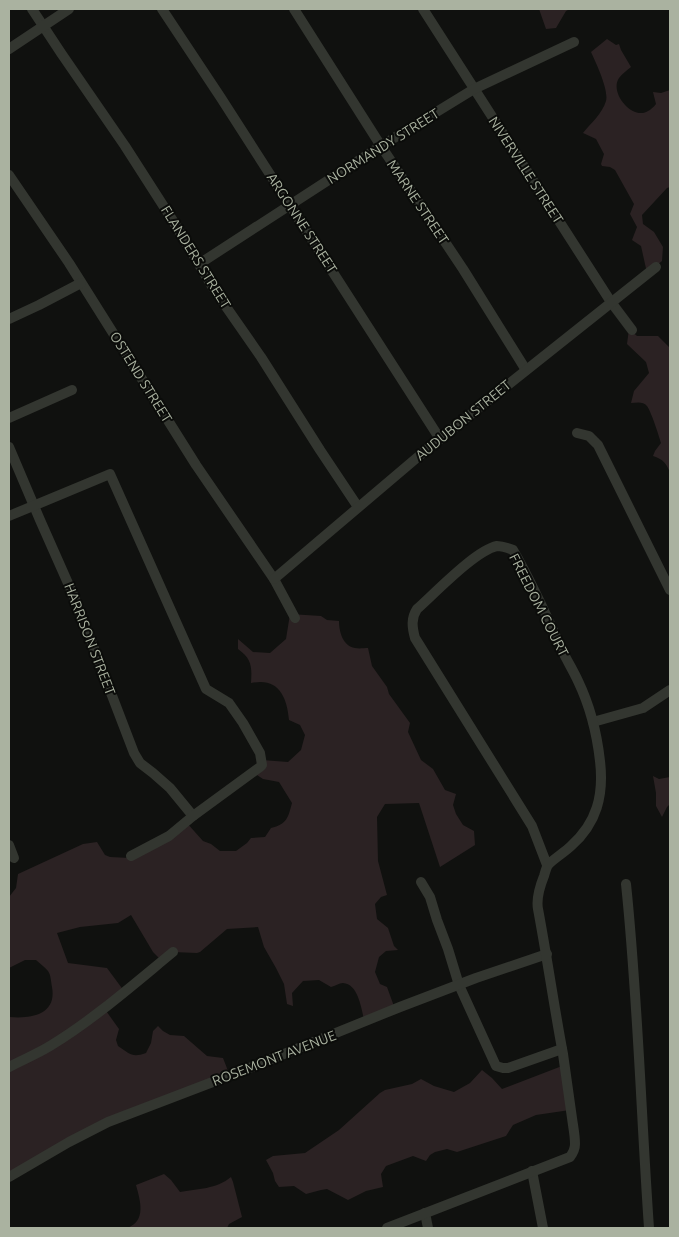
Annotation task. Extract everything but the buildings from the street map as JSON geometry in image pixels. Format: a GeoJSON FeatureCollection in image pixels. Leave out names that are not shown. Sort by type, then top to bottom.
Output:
{"type":"FeatureCollection","features":[{"type":"Feature","properties":{"kind":"street","name":"FLANDERS STREET"},"geometry":{"type":"LineString","coordinates":[[32,9],[60,53],[125,146],[213,288],[261,357],[358,507]]}},
{"type":"Feature","properties":{"kind":"street"},"geometry":{"type":"LineString","coordinates":[[9,49],[69,9]]}},
{"type":"Feature","properties":{"kind":"street","name":"ARGONNE STREET"},"geometry":{"type":"LineString","coordinates":[[162,9],[222,98],[440,439]]}},
{"type":"Feature","properties":{"kind":"street","name":"MARNE STREET"},"geometry":{"type":"LineString","coordinates":[[294,9],[526,370]]}},
{"type":"Feature","properties":{"kind":"street","name":"NIVERVILLE STREET"},"geometry":{"type":"LineString","coordinates":[[423,9],[611,302],[632,330]]}},
{"type":"Feature","properties":{"kind":"street","name":"NORMANDY STREET"},"geometry":{"type":"LineString","coordinates":[[199,264],[381,146],[474,89],[574,42]]}},
{"type":"Feature","properties":{"kind":"street","name":"OSTEND STREET"},"geometry":{"type":"LineString","coordinates":[[9,175],[81,283],[196,465],[274,579],[295,618]]}},
{"type":"Feature","properties":{"kind":"street","name":"AUDUBON STREET"},"geometry":{"type":"LineString","coordinates":[[274,579],[440,439],[656,267]]}},
{"type":"Feature","properties":{"kind":"street"},"geometry":{"type":"LineString","coordinates":[[9,319],[81,283]]}},
{"type":"Feature","properties":{"kind":"street"},"geometry":{"type":"LineString","coordinates":[[9,418],[72,390]]}},
{"type":"Feature","properties":{"kind":"street"},"geometry":{"type":"LineString","coordinates":[[577,433],[589,436],[598,444],[670,590]]}},
{"type":"Feature","properties":{"kind":"street","name":"HARRISON STREET"},"geometry":{"type":"LineString","coordinates":[[9,447],[75,598],[134,753],[140,763],[170,788],[193,816]]}},
{"type":"Feature","properties":{"kind":"street"},"geometry":{"type":"LineString","coordinates":[[9,516],[110,474],[206,689],[229,703],[260,753],[262,765],[169,836],[131,856]]}},
{"type":"Feature","properties":{"kind":"street","name":"FREEDOM COURT"},"geometry":{"type":"LineString","coordinates":[[499,546],[513,550],[531,582],[585,697],[598,749],[602,782],[598,807],[591,822],[579,839],[547,865],[532,826],[415,638],[412,628],[417,608],[474,558],[491,548],[499,546]]}},
{"type":"Feature","properties":{"kind":"street"},"geometry":{"type":"LineString","coordinates":[[592,722],[643,708],[670,690]]}},
{"type":"Feature","properties":{"kind":"street"},"geometry":{"type":"LineString","coordinates":[[9,845],[14,858]]}},
{"type":"Feature","properties":{"kind":"street"},"geometry":{"type":"LineString","coordinates":[[387,1228],[570,1157],[574,1151],[576,1145],[569,1090],[538,907],[540,885],[547,865]]}},
{"type":"Feature","properties":{"kind":"street"},"geometry":{"type":"LineString","coordinates":[[421,882],[430,896],[459,985],[496,1066],[508,1068],[562,1049]]}},
{"type":"Feature","properties":{"kind":"street"},"geometry":{"type":"LineString","coordinates":[[626,884],[640,1064],[649,1228]]}},
{"type":"Feature","properties":{"kind":"street"},"geometry":{"type":"LineString","coordinates":[[9,1067],[50,1046],[128,989],[173,952]]}},
{"type":"Feature","properties":{"kind":"street","name":"ROSEMONT AVENUE"},"geometry":{"type":"LineString","coordinates":[[9,1176],[108,1122],[252,1067],[400,1007],[547,954]]}},
{"type":"Feature","properties":{"kind":"street"},"geometry":{"type":"LineString","coordinates":[[532,1172],[543,1228]]}},
{"type":"Feature","properties":{"kind":"street"},"geometry":{"type":"LineString","coordinates":[[425,1213],[428,1228]]}},
{"type":"Feature","properties":{"kind":"shaded area"},"geometry":{"type":"Polygon","coordinates":[[[539,9],[570,9],[566,11],[556,28],[546,29],[539,9]]]}},
{"type":"Feature","properties":{"kind":"shaded area"},"geometry":{"type":"Polygon","coordinates":[[[607,39],[616,45],[619,44],[631,67],[619,78],[617,83],[619,95],[626,106],[637,113],[643,113],[650,110],[656,104],[653,92],[661,93],[670,90],[670,187],[642,215],[643,224],[654,232],[663,247],[662,261],[647,273],[641,246],[632,240],[637,227],[630,214],[634,204],[615,170],[602,166],[604,154],[596,139],[583,133],[599,114],[606,101],[606,90],[591,52],[607,39]]]}},
{"type":"Feature","properties":{"kind":"shaded area"},"geometry":{"type":"Polygon","coordinates":[[[629,329],[637,336],[658,336],[670,348],[670,473],[664,462],[653,456],[661,443],[649,409],[644,403],[631,403],[634,391],[649,373],[646,362],[627,344],[629,329]]]}},
{"type":"Feature","properties":{"kind":"shaded area"},"geometry":{"type":"Polygon","coordinates":[[[290,614],[321,616],[327,620],[339,621],[341,634],[347,644],[351,647],[368,648],[372,666],[410,723],[408,732],[421,760],[433,769],[445,790],[456,794],[453,805],[456,814],[463,825],[474,831],[475,845],[440,867],[419,803],[385,804],[377,817],[378,861],[387,895],[381,897],[375,904],[377,919],[388,928],[394,946],[398,950],[386,951],[379,957],[375,972],[380,984],[387,987],[395,1009],[364,1019],[358,997],[352,987],[348,984],[340,983],[331,987],[319,980],[303,981],[292,993],[293,1006],[287,1004],[284,984],[264,947],[258,927],[227,929],[200,952],[173,952],[162,961],[153,952],[131,915],[118,923],[80,927],[57,933],[68,963],[107,968],[124,991],[104,1008],[119,1029],[116,1040],[118,1046],[131,1054],[146,1053],[151,1043],[153,1031],[158,1026],[170,1035],[184,1036],[207,1056],[223,1058],[230,1076],[106,1123],[9,1177],[9,1017],[34,1016],[41,1013],[50,1004],[52,996],[49,973],[36,960],[25,960],[9,968],[9,897],[16,888],[18,874],[83,844],[97,842],[105,855],[130,858],[186,822],[203,841],[220,851],[236,851],[251,838],[265,837],[271,828],[284,822],[292,803],[279,782],[263,779],[254,773],[262,760],[288,762],[301,750],[305,735],[300,725],[289,720],[286,703],[279,690],[268,683],[251,683],[249,660],[238,649],[238,639],[253,652],[270,653],[286,639],[290,614]]]}},
{"type":"Feature","properties":{"kind":"shaded area"},"geometry":{"type":"Polygon","coordinates":[[[653,776],[659,779],[670,777],[670,804],[662,817],[656,806],[653,776]]]}},
{"type":"Feature","properties":{"kind":"shaded area"},"geometry":{"type":"Polygon","coordinates":[[[562,1066],[570,1110],[536,1115],[513,1125],[506,1136],[457,1152],[447,1149],[435,1152],[426,1161],[413,1156],[386,1166],[381,1174],[383,1187],[366,1191],[348,1200],[327,1189],[306,1194],[294,1186],[279,1187],[266,1160],[273,1156],[305,1153],[339,1130],[385,1090],[412,1084],[421,1079],[434,1086],[454,1092],[470,1083],[482,1070],[502,1089],[562,1066]]]}},
{"type":"Feature","properties":{"kind":"shaded area"},"geometry":{"type":"Polygon","coordinates":[[[164,1174],[180,1192],[220,1184],[231,1177],[242,1217],[229,1224],[227,1228],[127,1228],[133,1225],[140,1215],[140,1203],[136,1185],[164,1174]]]}}]}
